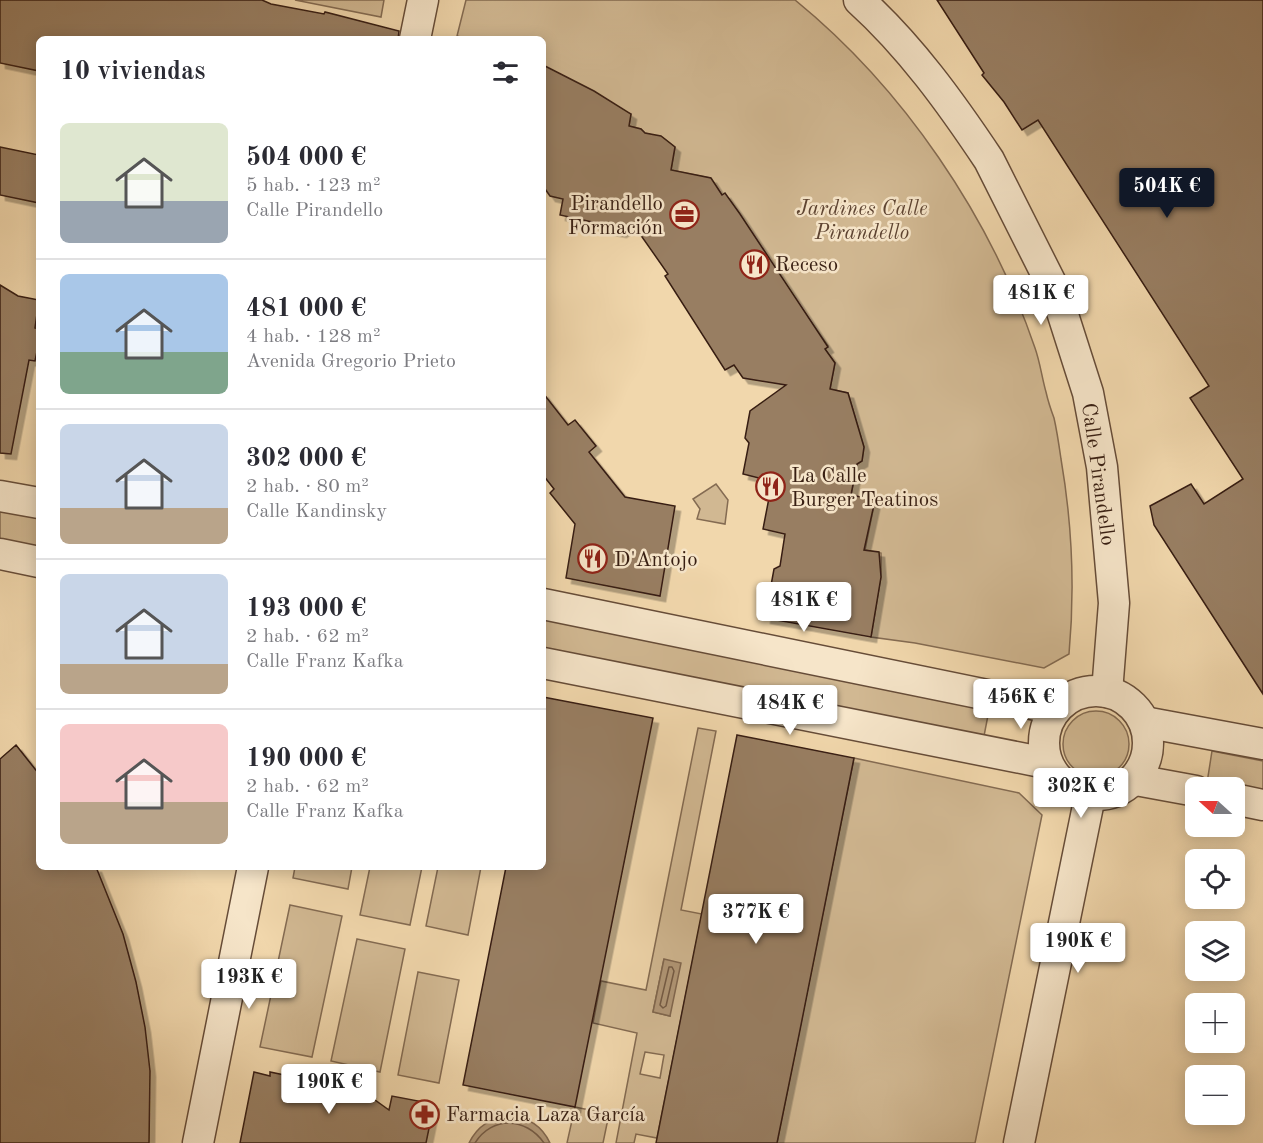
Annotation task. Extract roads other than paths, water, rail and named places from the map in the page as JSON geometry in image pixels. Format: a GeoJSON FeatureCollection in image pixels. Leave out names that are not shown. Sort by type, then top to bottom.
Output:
{"type":"FeatureCollection","features":[{"type":"Feature","properties":{"kind":"street"},"geometry":{"type":"LineString","coordinates":[[416,36],[423,0]]}},
{"type":"Feature","properties":{"kind":"street","name":"Calle Pirandello"},"geometry":{"type":"LineString","coordinates":[[859,0],[887,25],[989,160],[1056,293],[1088,393],[1102,467],[1114,603],[1107,692]]}},
{"type":"Feature","properties":{"kind":"street"},"geometry":{"type":"LineString","coordinates":[[0,496],[36,502]]}},
{"type":"Feature","properties":{"kind":"street"},"geometry":{"type":"LineString","coordinates":[[0,554],[36,561]]}},
{"type":"Feature","properties":{"kind":"street"},"geometry":{"type":"LineString","coordinates":[[546,605],[1056,709]]}},
{"type":"Feature","properties":{"kind":"street"},"geometry":{"type":"LineString","coordinates":[[546,664],[1046,763]]}},
{"type":"Feature","properties":{"kind":"street"},"geometry":{"type":"LineString","coordinates":[[1088,691],[1107,692],[1123,698],[1135,708],[1144,722],[1149,741],[1146,760],[1136,780],[1117,792],[1089,796],[1064,786],[1053,775],[1046,763],[1044,734],[1048,721],[1056,709],[1071,697],[1088,691]]}},
{"type":"Feature","properties":{"kind":"street"},"geometry":{"type":"LineString","coordinates":[[1144,722],[1263,744]]}},
{"type":"Feature","properties":{"kind":"street"},"geometry":{"type":"LineString","coordinates":[[1136,780],[1185,789]]}},
{"type":"Feature","properties":{"kind":"street"},"geometry":{"type":"LineString","coordinates":[[1019,1143],[1089,796]]}},
{"type":"Feature","properties":{"kind":"street"},"geometry":{"type":"LineString","coordinates":[[1245,801],[1263,805]]}},
{"type":"Feature","properties":{"kind":"street"},"geometry":{"type":"LineString","coordinates":[[198,1143],[252,870]]}},
{"type":"Feature","properties":{"kind":"water"},"geometry":{"type":"Polygon","coordinates":[[[664,959],[681,963],[670,1016],[653,1012],[664,959]]]}},
{"type":"Feature","properties":{"kind":"water"},"geometry":{"type":"Polygon","coordinates":[[[509,1116],[522,1118],[539,1127],[550,1143],[469,1143],[485,1124],[509,1116]]]}},
{"type":"Feature","properties":{"kind":"place","name":"Pirandello Formación"},"geometry":{"type":"Point","coordinates":[684,215]}},
{"type":"Feature","properties":{"kind":"place","name":"Receso"},"geometry":{"type":"Point","coordinates":[754,264]}},
{"type":"Feature","properties":{"kind":"place","name":"La Calle Burger Teatinos"},"geometry":{"type":"Point","coordinates":[770,487]}},
{"type":"Feature","properties":{"kind":"place","name":"D'Antojo"},"geometry":{"type":"Point","coordinates":[593,559]}},
{"type":"Feature","properties":{"kind":"place","name":"Farmacia Laza García"},"geometry":{"type":"Point","coordinates":[425,1114]}},
{"type":"Feature","properties":{"kind":"park label","name":"Jardines Calle Pirandello"},"geometry":{"type":"Point","coordinates":[862,220]}}]}
